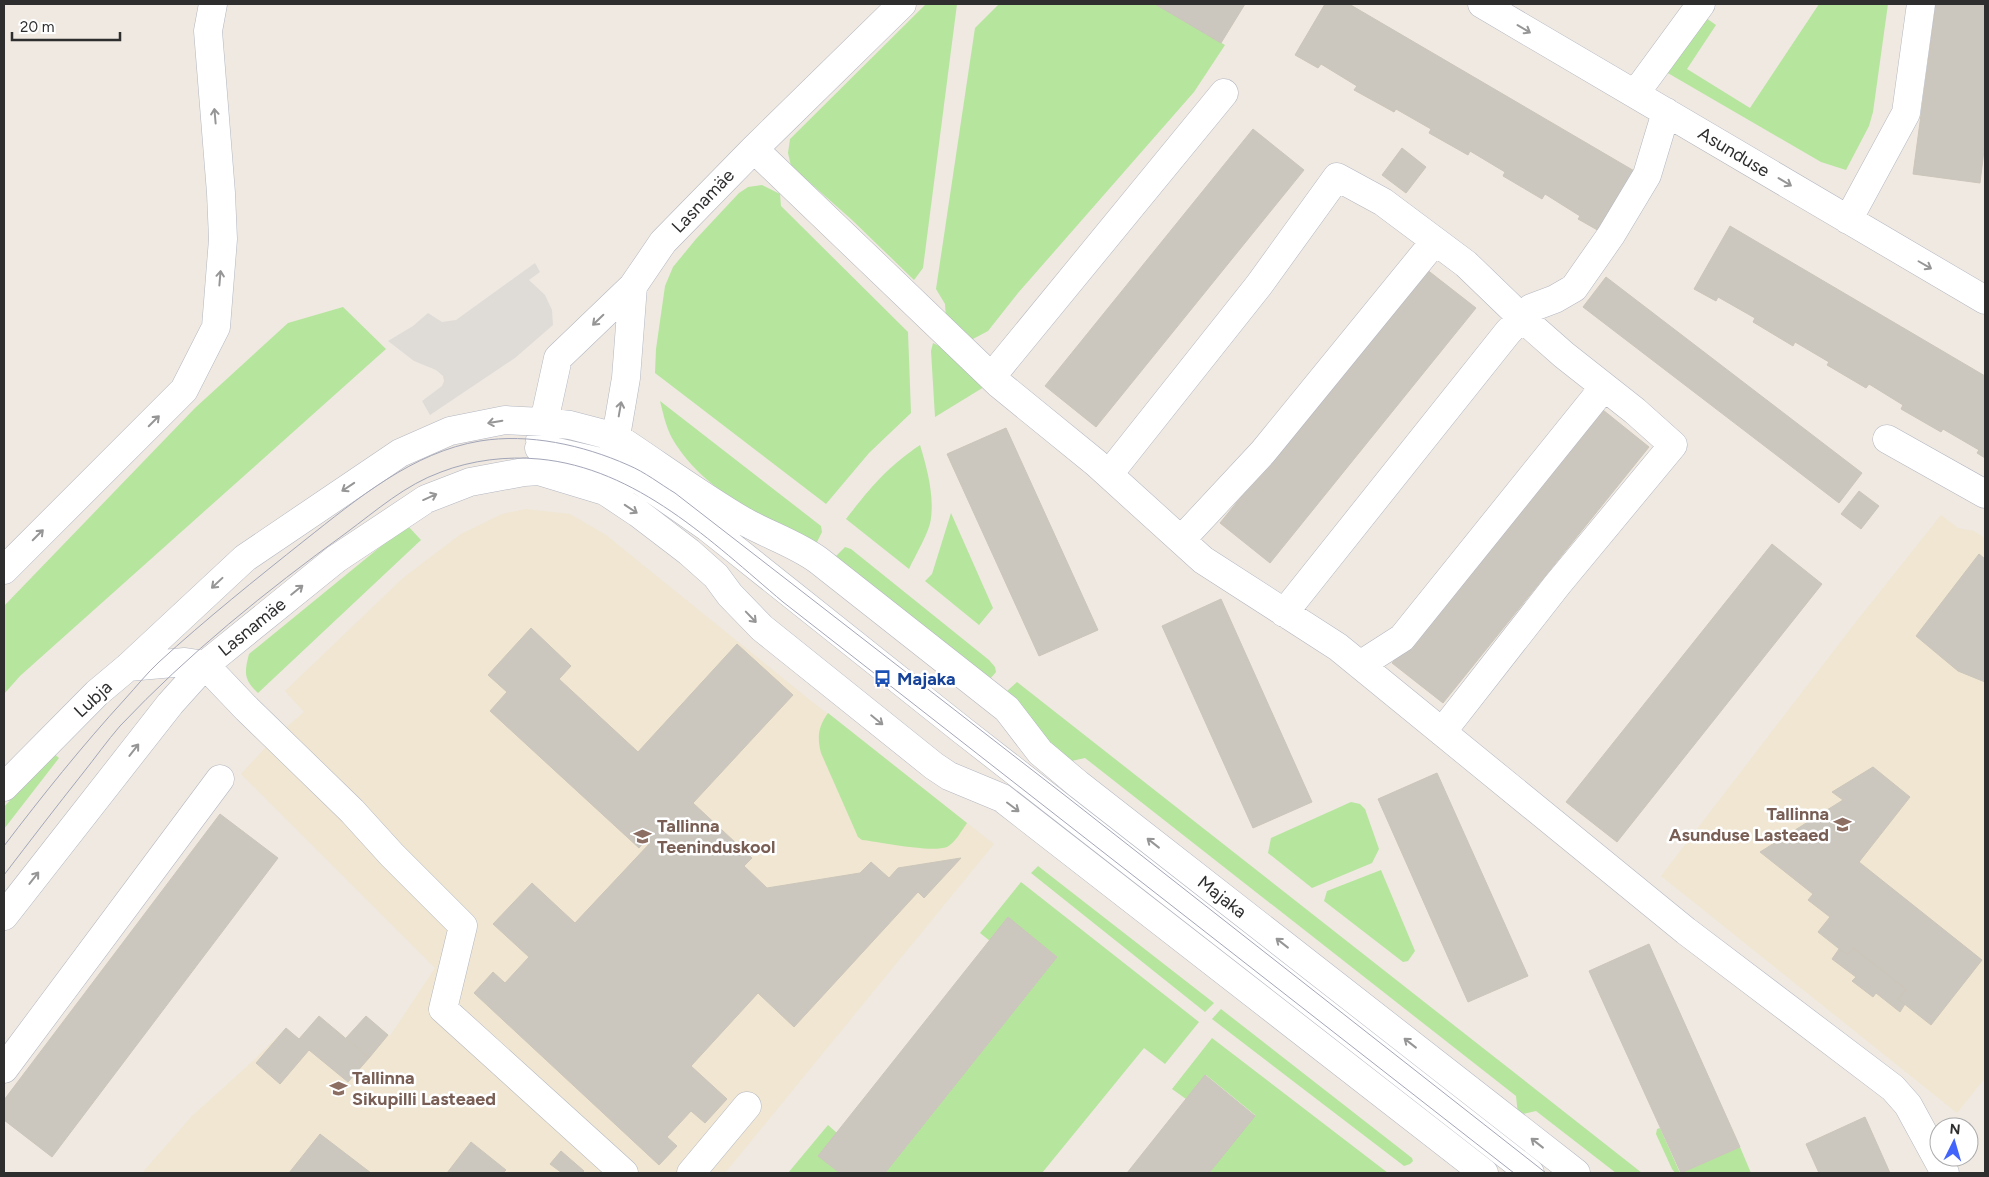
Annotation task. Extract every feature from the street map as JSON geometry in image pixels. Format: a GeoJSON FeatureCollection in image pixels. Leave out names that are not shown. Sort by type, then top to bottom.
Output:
{"type":"FeatureCollection","features":[{"type":"Feature","properties":{"kind":"street"},"geometry":{"type":"LineString","coordinates":[[4,570],[184,390],[216,327],[223,239],[208,31],[213,4]]}},
{"type":"Feature","properties":{"kind":"street","name":"Lasnamäe"},"geometry":{"type":"LineString","coordinates":[[4,916],[170,704],[205,665],[336,559],[426,499],[470,482],[540,447],[558,358],[633,286],[664,242],[754,149],[902,4]]}},
{"type":"Feature","properties":{"kind":"street","name":"Asunduse"},"geometry":{"type":"LineString","coordinates":[[1482,4],[1985,300]]}},
{"type":"Feature","properties":{"kind":"street"},"geometry":{"type":"LineString","coordinates":[[1635,94],[1701,4]]}},
{"type":"Feature","properties":{"kind":"street"},"geometry":{"type":"LineString","coordinates":[[1848,220],[1906,113],[1921,4]]}},
{"type":"Feature","properties":{"kind":"street"},"geometry":{"type":"LineString","coordinates":[[992,376],[1224,93]]}},
{"type":"Feature","properties":{"kind":"street"},"geometry":{"type":"LineString","coordinates":[[1284,613],[1508,332],[1531,308],[1555,299],[1574,288],[1606,243],[1646,175],[1666,112]]}},
{"type":"Feature","properties":{"kind":"street"},"geometry":{"type":"LineString","coordinates":[[754,149],[999,384],[1108,474],[1203,560],[1338,648],[1686,930],[1893,1088],[1908,1106],[1945,1173]]}},
{"type":"Feature","properties":{"kind":"street"},"geometry":{"type":"LineString","coordinates":[[1108,474],[1259,285],[1337,177],[1383,202],[1466,264],[1522,318],[1673,444],[1556,585],[1442,732]]}},
{"type":"Feature","properties":{"kind":"street"},"geometry":{"type":"LineString","coordinates":[[1181,540],[1263,452],[1435,241]]}},
{"type":"Feature","properties":{"kind":"street"},"geometry":{"type":"LineString","coordinates":[[608,479],[626,378],[633,286]]}},
{"type":"Feature","properties":{"kind":"street"},"geometry":{"type":"LineString","coordinates":[[1360,665],[1402,638],[1604,387]]}},
{"type":"Feature","properties":{"kind":"street"},"geometry":{"type":"LineString","coordinates":[[128,667],[245,558],[400,452],[450,430],[505,420],[540,447],[596,461],[608,479],[638,513],[689,552],[716,576],[730,595],[762,628],[934,766],[949,776],[1002,798],[1484,1173]]}},
{"type":"Feature","properties":{"kind":"street","name":"Majaka"},"geometry":{"type":"LineString","coordinates":[[540,447],[570,426],[616,437],[739,518],[768,535],[807,552],[1007,708],[1040,752],[1078,784],[1576,1173]]}},
{"type":"Feature","properties":{"kind":"street"},"geometry":{"type":"LineString","coordinates":[[1887,439],[1985,494]]}},
{"type":"Feature","properties":{"kind":"street"},"geometry":{"type":"LineString","coordinates":[[608,479],[641,482],[707,527],[1000,760],[1530,1173]]}},
{"type":"Feature","properties":{"kind":"street","name":"Lubja"},"geometry":{"type":"LineString","coordinates":[[4,787],[97,693],[128,667],[185,662],[205,665]]}},
{"type":"Feature","properties":{"kind":"street"},"geometry":{"type":"LineString","coordinates":[[205,665],[247,709],[352,811],[392,855],[463,926],[443,1009],[624,1173]]}},
{"type":"Feature","properties":{"kind":"street"},"geometry":{"type":"LineString","coordinates":[[4,1069],[220,780]]}},
{"type":"Feature","properties":{"kind":"street"},"geometry":{"type":"LineString","coordinates":[[691,1173],[747,1106]]}},
{"type":"Feature","properties":{"kind":"shaded area"},"geometry":{"type":"Polygon","coordinates":[[[535,263],[540,272],[529,280],[545,295],[552,310],[553,325],[515,358],[430,415],[422,401],[442,386],[443,376],[436,370],[414,361],[388,341],[413,326],[428,313],[442,322],[456,320],[535,263]]]}},
{"type":"Feature","properties":{"kind":"shaded area","name":"Tallinna Teeninduskool"},"geometry":{"type":"Polygon","coordinates":[[[526,509],[570,514],[606,535],[810,700],[994,844],[725,1173],[142,1173],[192,1116],[286,1028],[299,1039],[319,1016],[346,1038],[366,1016],[390,1036],[435,968],[241,774],[276,736],[304,712],[285,691],[403,578],[461,534],[502,514],[526,509]]]}},
{"type":"Feature","properties":{"kind":"shaded area","name":"Tallinna Asunduse Lasteaed"},"geometry":{"type":"Polygon","coordinates":[[[1941,515],[1958,528],[1974,531],[1985,538],[1985,1078],[1957,1113],[1661,876],[1852,627],[1941,515]]]}},
{"type":"Feature","properties":{"kind":"green space"},"geometry":{"type":"Polygon","coordinates":[[[926,4],[957,4],[923,268],[914,280],[852,220],[791,166],[788,153],[790,139],[926,4]]]}},
{"type":"Feature","properties":{"kind":"green space"},"geometry":{"type":"Polygon","coordinates":[[[999,4],[1155,4],[1225,45],[1194,92],[1018,293],[988,331],[971,340],[946,318],[945,304],[936,289],[975,28],[999,4]]]}},
{"type":"Feature","properties":{"kind":"green space"},"geometry":{"type":"Polygon","coordinates":[[[1819,4],[1888,4],[1873,112],[1869,126],[1846,170],[1821,162],[1666,72],[1706,18],[1716,25],[1687,69],[1750,108],[1819,4]]]}},
{"type":"Feature","properties":{"kind":"green space"},"geometry":{"type":"Polygon","coordinates":[[[762,185],[780,194],[781,206],[908,332],[911,413],[869,453],[826,504],[655,373],[656,349],[665,286],[673,267],[739,193],[748,187],[762,185]]]}},
{"type":"Feature","properties":{"kind":"green space"},"geometry":{"type":"Polygon","coordinates":[[[343,307],[386,349],[20,676],[4,694],[4,606],[195,408],[288,323],[343,307]]]}},
{"type":"Feature","properties":{"kind":"green space"},"geometry":{"type":"Polygon","coordinates":[[[933,343],[947,350],[984,387],[935,417],[931,351],[933,343]]]}},
{"type":"Feature","properties":{"kind":"green space"},"geometry":{"type":"Polygon","coordinates":[[[660,401],[821,526],[822,532],[816,544],[736,501],[700,474],[672,438],[666,425],[660,401]]]}},
{"type":"Feature","properties":{"kind":"green space"},"geometry":{"type":"Polygon","coordinates":[[[920,445],[931,490],[932,509],[930,523],[909,569],[846,519],[880,479],[920,445]]]}},
{"type":"Feature","properties":{"kind":"green space"},"geometry":{"type":"Polygon","coordinates":[[[951,513],[993,608],[979,625],[925,581],[932,574],[951,513]]]}},
{"type":"Feature","properties":{"kind":"green space"},"geometry":{"type":"Polygon","coordinates":[[[407,525],[421,540],[258,693],[246,676],[249,654],[407,525]]]}},
{"type":"Feature","properties":{"kind":"green space"},"geometry":{"type":"Polygon","coordinates":[[[845,547],[851,549],[989,660],[995,667],[996,672],[990,679],[834,558],[845,547]]]}},
{"type":"Feature","properties":{"kind":"green space"},"geometry":{"type":"Polygon","coordinates":[[[1017,682],[1642,1173],[1616,1173],[1536,1111],[1518,1115],[1516,1096],[1085,758],[1067,762],[1006,692],[1017,682]]]}},
{"type":"Feature","properties":{"kind":"green space"},"geometry":{"type":"Polygon","coordinates":[[[828,713],[967,823],[953,843],[940,849],[930,849],[862,840],[858,837],[821,753],[819,732],[828,713]]]}},
{"type":"Feature","properties":{"kind":"green space"},"geometry":{"type":"Polygon","coordinates":[[[53,753],[59,758],[4,829],[4,807],[53,753]]]}},
{"type":"Feature","properties":{"kind":"green space"},"geometry":{"type":"Polygon","coordinates":[[[1351,802],[1360,804],[1365,809],[1379,849],[1372,863],[1312,888],[1268,853],[1271,838],[1351,802]]]}},
{"type":"Feature","properties":{"kind":"green space"},"geometry":{"type":"Polygon","coordinates":[[[1038,866],[1214,1003],[1205,1012],[1031,873],[1038,866]]]}},
{"type":"Feature","properties":{"kind":"green space"},"geometry":{"type":"Polygon","coordinates":[[[1381,870],[1415,951],[1408,961],[1403,962],[1324,901],[1327,891],[1381,870]]]}},
{"type":"Feature","properties":{"kind":"green space"},"geometry":{"type":"Polygon","coordinates":[[[1021,882],[1199,1022],[1165,1064],[1144,1048],[1042,1173],[885,1173],[1057,957],[1008,918],[990,941],[980,933],[1021,882]]]}},
{"type":"Feature","properties":{"kind":"green space"},"geometry":{"type":"Polygon","coordinates":[[[1221,1009],[1412,1158],[1413,1161],[1404,1166],[1212,1019],[1221,1009]]]}},
{"type":"Feature","properties":{"kind":"green space"},"geometry":{"type":"Polygon","coordinates":[[[1212,1038],[1388,1173],[1209,1173],[1255,1115],[1206,1075],[1186,1099],[1172,1089],[1212,1038]]]}},
{"type":"Feature","properties":{"kind":"green space"},"geometry":{"type":"Polygon","coordinates":[[[828,1125],[837,1133],[818,1156],[840,1173],[788,1173],[828,1125]]]}},
{"type":"Feature","properties":{"kind":"green space"},"geometry":{"type":"Polygon","coordinates":[[[1660,1128],[1680,1173],[1675,1173],[1672,1169],[1656,1134],[1657,1129],[1660,1128]]]}},
{"type":"Feature","properties":{"kind":"green space"},"geometry":{"type":"Polygon","coordinates":[[[1740,1147],[1751,1173],[1681,1173],[1740,1147]]]}},
{"type":"Feature","properties":{"kind":"building"},"geometry":{"type":"Polygon","coordinates":[[[1155,4],[1245,4],[1221,43],[1155,4]]]}},
{"type":"Feature","properties":{"kind":"building"},"geometry":{"type":"Polygon","coordinates":[[[1325,4],[1349,4],[1636,172],[1601,232],[1578,219],[1580,216],[1545,194],[1542,199],[1503,176],[1505,172],[1470,151],[1468,155],[1429,133],[1431,129],[1396,109],[1394,112],[1354,90],[1357,86],[1321,64],[1318,68],[1295,55],[1325,4]]]}},
{"type":"Feature","properties":{"kind":"building"},"geometry":{"type":"Polygon","coordinates":[[[1936,4],[1985,4],[1985,142],[1980,183],[1913,174],[1936,4]]]}},
{"type":"Feature","properties":{"kind":"building"},"geometry":{"type":"Polygon","coordinates":[[[1253,129],[1304,170],[1096,427],[1045,386],[1253,129]]]}},
{"type":"Feature","properties":{"kind":"building"},"geometry":{"type":"Polygon","coordinates":[[[1402,148],[1426,167],[1406,193],[1382,175],[1402,148]]]}},
{"type":"Feature","properties":{"kind":"building"},"geometry":{"type":"Polygon","coordinates":[[[1730,226],[1985,376],[1985,458],[1977,453],[1979,450],[1943,429],[1941,432],[1901,409],[1903,405],[1869,384],[1866,388],[1827,365],[1829,362],[1795,342],[1793,346],[1753,322],[1755,318],[1718,297],[1716,301],[1694,289],[1730,226]]]}},
{"type":"Feature","properties":{"kind":"building"},"geometry":{"type":"Polygon","coordinates":[[[1426,269],[1476,308],[1270,563],[1220,523],[1426,269]]]}},
{"type":"Feature","properties":{"kind":"building"},"geometry":{"type":"Polygon","coordinates":[[[1606,277],[1862,473],[1839,503],[1583,307],[1606,277]]]}},
{"type":"Feature","properties":{"kind":"building"},"geometry":{"type":"Polygon","coordinates":[[[1598,406],[1649,447],[1443,703],[1392,663],[1598,406]]]}},
{"type":"Feature","properties":{"kind":"building"},"geometry":{"type":"Polygon","coordinates":[[[1006,428],[1098,630],[1039,656],[947,454],[1006,428]]]}},
{"type":"Feature","properties":{"kind":"building"},"geometry":{"type":"Polygon","coordinates":[[[1859,491],[1879,506],[1861,529],[1841,514],[1859,491]]]}},
{"type":"Feature","properties":{"kind":"building"},"geometry":{"type":"Polygon","coordinates":[[[1772,544],[1822,584],[1617,842],[1566,802],[1772,544]]]}},
{"type":"Feature","properties":{"kind":"building"},"geometry":{"type":"Polygon","coordinates":[[[1979,554],[1985,559],[1985,682],[1958,671],[1916,636],[1979,554]]]}},
{"type":"Feature","properties":{"kind":"building"},"geometry":{"type":"Polygon","coordinates":[[[1221,599],[1312,802],[1253,828],[1162,626],[1221,599]]]}},
{"type":"Feature","properties":{"kind":"building"},"geometry":{"type":"Polygon","coordinates":[[[531,628],[571,666],[559,679],[638,752],[737,644],[793,695],[693,803],[752,858],[744,866],[767,888],[860,873],[871,862],[889,878],[898,868],[961,858],[924,898],[918,892],[794,1027],[758,993],[691,1066],[727,1099],[705,1123],[691,1111],[667,1137],[677,1146],[659,1165],[474,993],[493,972],[505,983],[529,957],[493,924],[532,883],[575,923],[651,842],[647,838],[639,848],[490,711],[507,692],[488,675],[531,628]]]}},
{"type":"Feature","properties":{"kind":"building"},"geometry":{"type":"Polygon","coordinates":[[[1873,767],[1910,797],[1859,862],[1982,960],[1931,1025],[1898,999],[1906,989],[1853,948],[1847,955],[1818,932],[1830,917],[1808,900],[1813,894],[1760,852],[1843,800],[1832,792],[1873,767]]]}},
{"type":"Feature","properties":{"kind":"building"},"geometry":{"type":"Polygon","coordinates":[[[1437,773],[1528,976],[1468,1002],[1378,799],[1437,773]]]}},
{"type":"Feature","properties":{"kind":"building"},"geometry":{"type":"Polygon","coordinates":[[[220,814],[278,858],[52,1157],[4,1120],[4,1100],[220,814]]]}},
{"type":"Feature","properties":{"kind":"building"},"geometry":{"type":"Polygon","coordinates":[[[1008,917],[1057,957],[885,1173],[840,1173],[818,1156],[1008,917]]]}},
{"type":"Feature","properties":{"kind":"building"},"geometry":{"type":"Polygon","coordinates":[[[1649,944],[1740,1147],[1681,1173],[1589,971],[1649,944]]]}},
{"type":"Feature","properties":{"kind":"building"},"geometry":{"type":"Polygon","coordinates":[[[1853,948],[1906,989],[1898,999],[1905,1004],[1900,1012],[1876,993],[1873,997],[1852,981],[1856,977],[1832,959],[1839,949],[1847,955],[1853,948]]]}},
{"type":"Feature","properties":{"kind":"building"},"geometry":{"type":"Polygon","coordinates":[[[319,1016],[369,1058],[348,1082],[309,1050],[280,1084],[256,1063],[286,1028],[299,1039],[319,1016]]]}},
{"type":"Feature","properties":{"kind":"building"},"geometry":{"type":"Polygon","coordinates":[[[366,1016],[388,1035],[369,1058],[346,1038],[366,1016]]]}},
{"type":"Feature","properties":{"kind":"building"},"geometry":{"type":"Polygon","coordinates":[[[1205,1075],[1255,1116],[1209,1173],[1127,1173],[1205,1075]]]}},
{"type":"Feature","properties":{"kind":"building"},"geometry":{"type":"Polygon","coordinates":[[[1865,1117],[1890,1173],[1819,1173],[1806,1144],[1865,1117]]]}},
{"type":"Feature","properties":{"kind":"building"},"geometry":{"type":"Polygon","coordinates":[[[320,1134],[371,1173],[289,1173],[320,1134]]]}},
{"type":"Feature","properties":{"kind":"building"},"geometry":{"type":"Polygon","coordinates":[[[471,1142],[506,1170],[503,1173],[447,1173],[471,1142]]]}},
{"type":"Feature","properties":{"kind":"building"},"geometry":{"type":"Polygon","coordinates":[[[561,1151],[584,1171],[582,1173],[562,1173],[550,1164],[561,1151]]]}},
{"type":"Feature","properties":{"kind":"tram line"},"geometry":{"type":"LineString","coordinates":[[4,846],[78,753],[155,666],[250,584],[325,524],[387,479],[432,455],[480,441],[499,439],[556,442],[593,452],[628,465],[675,493],[1067,797],[1546,1173]]}},
{"type":"Feature","properties":{"kind":"tram line"},"geometry":{"type":"LineString","coordinates":[[4,875],[110,738],[146,699],[228,624],[316,555],[392,499],[428,477],[465,464],[527,458],[575,465],[641,492],[671,511],[729,556],[783,602],[1514,1173]]}},
{"type":"Feature","properties":{"kind":"place","name":"Majaka"},"geometry":{"type":"Point","coordinates":[883,679]}},
{"type":"Feature","properties":{"kind":"place","name":"Tallinna Asunduse Lasteaed"},"geometry":{"type":"Point","coordinates":[1843,824]}},
{"type":"Feature","properties":{"kind":"place","name":"Tallinna Teeninduskool"},"geometry":{"type":"Point","coordinates":[643,836]}},
{"type":"Feature","properties":{"kind":"place","name":"Tallinna Sikupilli Lasteaed"},"geometry":{"type":"Point","coordinates":[338,1088]}}]}
